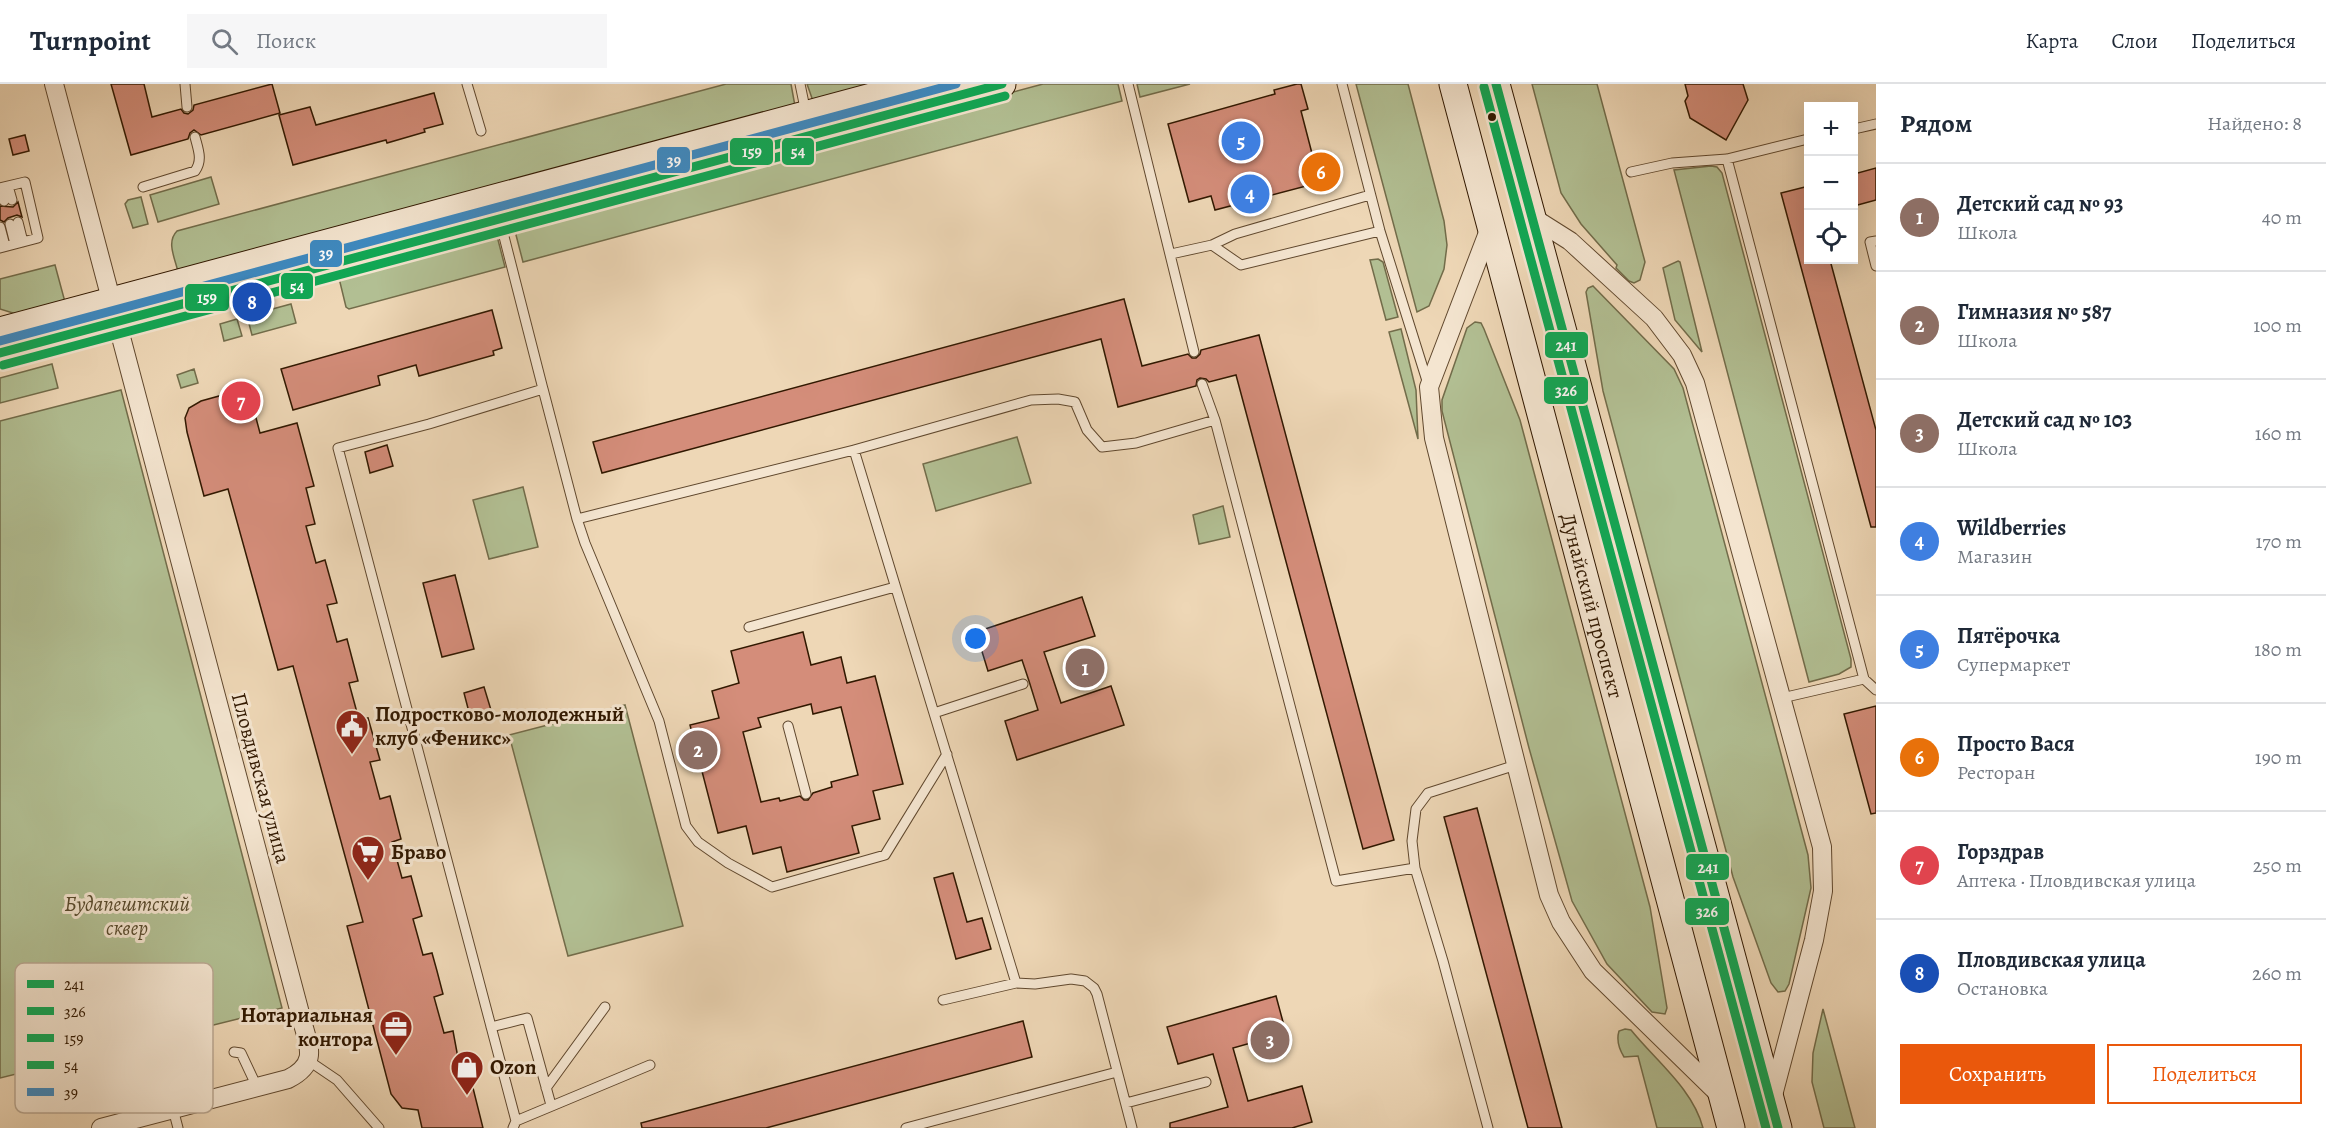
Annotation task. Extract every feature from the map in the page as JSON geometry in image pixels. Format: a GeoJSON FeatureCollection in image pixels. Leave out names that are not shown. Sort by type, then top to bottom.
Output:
{"type":"FeatureCollection","features":[{"type":"Feature","properties":{"kind":"main road"},"geometry":{"type":"LineString","coordinates":[[809,125],[920,84]]}},
{"type":"Feature","properties":{"kind":"main road"},"geometry":{"type":"LineString","coordinates":[[0,353],[115,311],[809,125],[1002,84]]}},
{"type":"Feature","properties":{"kind":"main road","name":"Дунайский проспект"},"geometry":{"type":"LineString","coordinates":[[1453,84],[1731,1128]]}},
{"type":"Feature","properties":{"kind":"main road","name":"Дунайский проспект"},"geometry":{"type":"LineString","coordinates":[[1496,84],[1774,1116]]}},
{"type":"Feature","properties":{"kind":"main road"},"geometry":{"type":"LineString","coordinates":[[5,325],[115,311]]}},
{"type":"Feature","properties":{"kind":"street","name":"Пловдивская улица"},"geometry":{"type":"LineString","coordinates":[[54,84],[308,1044],[309,1061]]}},
{"type":"Feature","properties":{"kind":"street"},"geometry":{"type":"LineString","coordinates":[[1532,217],[1570,240],[1654,318],[1682,355],[1695,383],[1782,698],[1822,847],[1823,891],[1815,940],[1774,1116]]}},
{"type":"Feature","properties":{"kind":"street"},"geometry":{"type":"LineString","coordinates":[[1491,224],[1429,387],[1434,438],[1548,895],[1561,922],[1593,970],[1724,1098]]}},
{"type":"Feature","properties":{"kind":"street"},"geometry":{"type":"LineString","coordinates":[[213,1099],[288,1079],[302,1072],[309,1061]]}},
{"type":"Feature","properties":{"kind":"street"},"geometry":{"type":"LineString","coordinates":[[101,1128],[158,1113]]}},
{"type":"Feature","properties":{"kind":"lane"},"geometry":{"type":"LineString","coordinates":[[185,84],[187,107]]}},
{"type":"Feature","properties":{"kind":"lane"},"geometry":{"type":"LineString","coordinates":[[467,84],[481,131]]}},
{"type":"Feature","properties":{"kind":"lane"},"geometry":{"type":"LineString","coordinates":[[800,84],[809,125]]}},
{"type":"Feature","properties":{"kind":"lane"},"geometry":{"type":"LineString","coordinates":[[1128,84],[1194,352]]}},
{"type":"Feature","properties":{"kind":"lane"},"geometry":{"type":"LineString","coordinates":[[1341,84],[1380,231],[1429,387]]}},
{"type":"Feature","properties":{"kind":"lane"},"geometry":{"type":"LineString","coordinates":[[1858,128],[1876,124]]}},
{"type":"Feature","properties":{"kind":"lane"},"geometry":{"type":"LineString","coordinates":[[144,187],[195,171],[199,166],[200,157],[195,137]]}},
{"type":"Feature","properties":{"kind":"lane"},"geometry":{"type":"LineString","coordinates":[[1631,172],[1672,163],[1726,159],[1804,140]]}},
{"type":"Feature","properties":{"kind":"lane"},"geometry":{"type":"LineString","coordinates":[[1726,159],[1864,679],[1876,690]]}},
{"type":"Feature","properties":{"kind":"lane"},"geometry":{"type":"LineString","coordinates":[[8,200],[3,187],[25,182],[38,238],[11,245]]}},
{"type":"Feature","properties":{"kind":"lane"},"geometry":{"type":"LineString","coordinates":[[1171,254],[1212,244],[1235,234],[1370,195]]}},
{"type":"Feature","properties":{"kind":"lane"},"geometry":{"type":"LineString","coordinates":[[496,209],[577,519],[659,721],[686,826],[698,842],[728,863],[772,887],[824,867],[885,855],[947,754]]}},
{"type":"Feature","properties":{"kind":"lane"},"geometry":{"type":"LineString","coordinates":[[9,224],[11,245]]}},
{"type":"Feature","properties":{"kind":"lane"},"geometry":{"type":"LineString","coordinates":[[9,224],[11,245]]}},
{"type":"Feature","properties":{"kind":"lane"},"geometry":{"type":"LineString","coordinates":[[1212,244],[1241,266],[1380,231]]}},
{"type":"Feature","properties":{"kind":"lane"},"geometry":{"type":"LineString","coordinates":[[1876,241],[1870,242],[1876,266]]}},
{"type":"Feature","properties":{"kind":"lane"},"geometry":{"type":"LineString","coordinates":[[1202,384],[1215,420],[1336,881],[1415,868]]}},
{"type":"Feature","properties":{"kind":"lane"},"geometry":{"type":"LineString","coordinates":[[543,388],[429,424],[339,448],[491,1027],[514,1125],[551,1105],[650,1065]]}},
{"type":"Feature","properties":{"kind":"lane"},"geometry":{"type":"LineString","coordinates":[[577,519],[854,450],[1031,400],[1058,399],[1075,402],[1087,430],[1102,447],[1136,443],[1215,420]]}},
{"type":"Feature","properties":{"kind":"lane"},"geometry":{"type":"LineString","coordinates":[[854,450],[1016,983]]}},
{"type":"Feature","properties":{"kind":"lane"},"geometry":{"type":"LineString","coordinates":[[749,627],[896,587]]}},
{"type":"Feature","properties":{"kind":"lane"},"geometry":{"type":"LineString","coordinates":[[1782,698],[1864,679]]}},
{"type":"Feature","properties":{"kind":"lane"},"geometry":{"type":"LineString","coordinates":[[934,713],[1023,684]]}},
{"type":"Feature","properties":{"kind":"lane"},"geometry":{"type":"LineString","coordinates":[[788,726],[806,794]]}},
{"type":"Feature","properties":{"kind":"lane"},"geometry":{"type":"LineString","coordinates":[[1488,1128],[1443,961],[1415,868],[1412,842],[1416,809],[1428,793],[1516,765]]}},
{"type":"Feature","properties":{"kind":"lane"},"geometry":{"type":"LineString","coordinates":[[944,1000],[1016,983],[1035,984],[1071,979],[1085,981],[1094,988],[1132,1128]]}},
{"type":"Feature","properties":{"kind":"lane"},"geometry":{"type":"LineString","coordinates":[[546,1088],[605,1008]]}},
{"type":"Feature","properties":{"kind":"lane"},"geometry":{"type":"LineString","coordinates":[[491,1027],[527,1018],[551,1105]]}},
{"type":"Feature","properties":{"kind":"lane"},"geometry":{"type":"LineString","coordinates":[[234,1052],[241,1053],[257,1087]]}},
{"type":"Feature","properties":{"kind":"lane"},"geometry":{"type":"LineString","coordinates":[[309,1061],[337,1080],[379,1128]]}},
{"type":"Feature","properties":{"kind":"lane"},"geometry":{"type":"LineString","coordinates":[[906,1128],[1117,1072]]}},
{"type":"Feature","properties":{"kind":"lane"},"geometry":{"type":"LineString","coordinates":[[1126,1103],[1206,1082]]}},
{"type":"Feature","properties":{"kind":"lane"},"geometry":{"type":"LineString","coordinates":[[174,1113],[178,1128]]}},
{"type":"Feature","properties":{"kind":"green space"},"geometry":{"type":"Polygon","coordinates":[[[726,84],[791,84],[795,106],[178,272],[172,245],[177,231],[726,84]]]}},
{"type":"Feature","properties":{"kind":"green space"},"geometry":{"type":"Polygon","coordinates":[[[807,84],[875,84],[813,101],[807,84]]]}},
{"type":"Feature","properties":{"kind":"green space"},"geometry":{"type":"Polygon","coordinates":[[[1043,84],[1118,84],[1122,101],[523,262],[516,235],[519,225],[1043,84]]]}},
{"type":"Feature","properties":{"kind":"green space"},"geometry":{"type":"Polygon","coordinates":[[[1137,84],[1190,84],[1140,97],[1137,84]]]}},
{"type":"Feature","properties":{"kind":"green space"},"geometry":{"type":"Polygon","coordinates":[[[1356,84],[1408,84],[1444,221],[1447,245],[1444,269],[1429,306],[1417,312],[1356,84]]]}},
{"type":"Feature","properties":{"kind":"green space"},"geometry":{"type":"Polygon","coordinates":[[[1532,84],[1597,84],[1645,262],[1640,280],[1634,283],[1629,281],[1616,268],[1617,265],[1581,224],[1561,193],[1532,84]]]}},
{"type":"Feature","properties":{"kind":"green space"},"geometry":{"type":"Polygon","coordinates":[[[1717,167],[1722,173],[1851,659],[1851,667],[1839,674],[1809,682],[1674,170],[1717,167]]]}},
{"type":"Feature","properties":{"kind":"green space"},"geometry":{"type":"Polygon","coordinates":[[[211,177],[219,204],[158,222],[150,195],[211,177]]]}},
{"type":"Feature","properties":{"kind":"green space"},"geometry":{"type":"Polygon","coordinates":[[[141,197],[148,224],[133,228],[125,204],[128,200],[141,197]]]}},
{"type":"Feature","properties":{"kind":"green space"},"geometry":{"type":"Polygon","coordinates":[[[493,232],[497,236],[505,267],[349,309],[346,307],[338,274],[493,232]]]}},
{"type":"Feature","properties":{"kind":"green space"},"geometry":{"type":"Polygon","coordinates":[[[1378,259],[1383,262],[1398,317],[1386,320],[1370,260],[1378,259]]]}},
{"type":"Feature","properties":{"kind":"green space"},"geometry":{"type":"Polygon","coordinates":[[[1678,261],[1702,352],[1675,320],[1663,268],[1678,261]]]}},
{"type":"Feature","properties":{"kind":"green space"},"geometry":{"type":"Polygon","coordinates":[[[55,265],[65,302],[16,314],[0,309],[0,279],[55,265]]]}},
{"type":"Feature","properties":{"kind":"green space"},"geometry":{"type":"Polygon","coordinates":[[[1593,286],[1674,369],[1683,388],[1808,855],[1811,888],[1789,984],[1785,991],[1778,992],[1771,983],[1733,877],[1603,391],[1586,292],[1593,286]]]}},
{"type":"Feature","properties":{"kind":"green space"},"geometry":{"type":"Polygon","coordinates":[[[291,304],[296,323],[252,335],[247,316],[291,304]]]}},
{"type":"Feature","properties":{"kind":"green space"},"geometry":{"type":"Polygon","coordinates":[[[237,319],[242,336],[224,341],[220,324],[237,319]]]}},
{"type":"Feature","properties":{"kind":"green space"},"geometry":{"type":"Polygon","coordinates":[[[1475,322],[1481,323],[1484,329],[1520,420],[1650,907],[1667,1008],[1665,1014],[1652,1012],[1607,964],[1572,901],[1529,748],[1442,411],[1442,400],[1467,328],[1475,322]]]}},
{"type":"Feature","properties":{"kind":"green space"},"geometry":{"type":"Polygon","coordinates":[[[1401,329],[1416,390],[1418,439],[1389,332],[1401,329]]]}},
{"type":"Feature","properties":{"kind":"green space"},"geometry":{"type":"Polygon","coordinates":[[[52,364],[58,388],[0,403],[0,378],[52,364]]]}},
{"type":"Feature","properties":{"kind":"green space"},"geometry":{"type":"Polygon","coordinates":[[[194,369],[198,383],[181,388],[177,375],[194,369]]]}},
{"type":"Feature","properties":{"kind":"green space","name":"Будапештский сквер"},"geometry":{"type":"Polygon","coordinates":[[[121,390],[282,1008],[213,1025],[213,963],[15,963],[15,1074],[0,1078],[0,421],[121,390]]]}},
{"type":"Feature","properties":{"kind":"green space"},"geometry":{"type":"Polygon","coordinates":[[[1017,437],[1031,483],[936,511],[923,464],[1017,437]]]}},
{"type":"Feature","properties":{"kind":"green space"},"geometry":{"type":"Polygon","coordinates":[[[523,487],[538,547],[489,559],[473,500],[523,487]]]}},
{"type":"Feature","properties":{"kind":"green space"},"geometry":{"type":"Polygon","coordinates":[[[1223,506],[1230,537],[1199,544],[1193,515],[1223,506]]]}},
{"type":"Feature","properties":{"kind":"green space"},"geometry":{"type":"Polygon","coordinates":[[[625,705],[683,926],[568,956],[509,735],[625,705]]]}},
{"type":"Feature","properties":{"kind":"green space"},"geometry":{"type":"Polygon","coordinates":[[[1823,1009],[1855,1128],[1824,1128],[1812,1082],[1813,1053],[1823,1009]]]}},
{"type":"Feature","properties":{"kind":"green space"},"geometry":{"type":"Polygon","coordinates":[[[1631,1030],[1673,1076],[1691,1101],[1703,1128],[1657,1128],[1638,1056],[1624,1057],[1619,1048],[1619,1031],[1631,1030]]]}},
{"type":"Feature","properties":{"kind":"building"},"geometry":{"type":"Polygon","coordinates":[[[111,84],[144,84],[152,117],[181,109],[188,114],[193,110],[194,105],[272,84],[280,113],[201,135],[194,130],[188,139],[131,155],[111,84]]]}},
{"type":"Feature","properties":{"kind":"building"},"geometry":{"type":"Polygon","coordinates":[[[1301,84],[1308,109],[1301,111],[1315,165],[1324,163],[1329,180],[1215,210],[1211,196],[1189,202],[1168,124],[1275,94],[1274,90],[1301,84]]]}},
{"type":"Feature","properties":{"kind":"building"},"geometry":{"type":"Polygon","coordinates":[[[1685,84],[1743,84],[1748,100],[1726,140],[1690,118],[1685,101],[1688,96],[1685,84]]]}},
{"type":"Feature","properties":{"kind":"building"},"geometry":{"type":"Polygon","coordinates":[[[434,93],[443,124],[387,143],[386,140],[293,165],[279,115],[310,107],[316,125],[434,93]]]}},
{"type":"Feature","properties":{"kind":"building"},"geometry":{"type":"Polygon","coordinates":[[[25,135],[29,151],[13,155],[9,139],[25,135]]]}},
{"type":"Feature","properties":{"kind":"building"},"geometry":{"type":"Polygon","coordinates":[[[1876,168],[1876,200],[1858,205],[1858,173],[1876,168]]]}},
{"type":"Feature","properties":{"kind":"building"},"geometry":{"type":"Polygon","coordinates":[[[1804,187],[1804,264],[1831,264],[1876,430],[1876,527],[1871,527],[1781,193],[1804,187]]]}},
{"type":"Feature","properties":{"kind":"building"},"geometry":{"type":"Polygon","coordinates":[[[18,202],[22,217],[17,215],[4,222],[0,220],[0,206],[13,207],[18,202]]]}},
{"type":"Feature","properties":{"kind":"building"},"geometry":{"type":"Polygon","coordinates":[[[1124,299],[1142,366],[1188,354],[1196,358],[1201,350],[1259,335],[1394,840],[1363,849],[1236,375],[1209,382],[1200,378],[1196,386],[1118,407],[1101,339],[602,473],[593,442],[1124,299]]]}},
{"type":"Feature","properties":{"kind":"building"},"geometry":{"type":"Polygon","coordinates":[[[492,310],[502,348],[493,351],[494,355],[419,376],[416,365],[378,376],[380,385],[293,410],[281,369],[492,310]]]}},
{"type":"Feature","properties":{"kind":"building"},"geometry":{"type":"Polygon","coordinates":[[[248,388],[260,433],[297,423],[314,486],[306,488],[315,524],[306,526],[316,563],[325,560],[337,603],[327,605],[337,642],[347,639],[358,681],[349,683],[359,720],[368,718],[380,760],[370,762],[380,799],[390,796],[401,839],[392,842],[402,878],[411,876],[422,916],[413,919],[423,955],[432,953],[437,971],[443,994],[434,997],[444,1033],[453,1031],[461,1074],[469,1072],[483,1128],[422,1128],[418,1110],[402,1108],[391,1094],[347,926],[363,922],[293,666],[278,670],[228,489],[204,496],[187,432],[185,418],[189,408],[201,401],[248,388]]]}},
{"type":"Feature","properties":{"kind":"building"},"geometry":{"type":"Polygon","coordinates":[[[387,445],[393,466],[370,473],[365,452],[387,445]]]}},
{"type":"Feature","properties":{"kind":"building"},"geometry":{"type":"Polygon","coordinates":[[[455,575],[474,649],[442,657],[423,583],[455,575]]]}},
{"type":"Feature","properties":{"kind":"building"},"geometry":{"type":"Polygon","coordinates":[[[1082,597],[1095,636],[1044,652],[1061,703],[1111,686],[1124,725],[1017,760],[1005,721],[1038,710],[1029,681],[1022,660],[988,671],[976,632],[1082,597]]]}},
{"type":"Feature","properties":{"kind":"building"},"geometry":{"type":"Polygon","coordinates":[[[803,632],[811,665],[841,657],[847,683],[875,676],[903,784],[873,791],[880,819],[852,826],[859,853],[787,872],[781,847],[753,854],[746,826],[718,833],[690,725],[719,718],[712,691],[739,683],[731,651],[803,632]],[[811,704],[758,718],[761,727],[743,732],[761,802],[779,798],[780,801],[800,796],[808,800],[813,793],[832,787],[831,782],[858,775],[841,707],[813,714],[811,704]]]}},
{"type":"Feature","properties":{"kind":"building"},"geometry":{"type":"Polygon","coordinates":[[[484,687],[491,710],[470,716],[464,693],[484,687]]]}},
{"type":"Feature","properties":{"kind":"building"},"geometry":{"type":"Polygon","coordinates":[[[1876,706],[1876,813],[1871,814],[1844,714],[1876,706]]]}},
{"type":"Feature","properties":{"kind":"building"},"geometry":{"type":"Polygon","coordinates":[[[1477,808],[1562,1128],[1528,1128],[1444,817],[1477,808]]]}},
{"type":"Feature","properties":{"kind":"building"},"geometry":{"type":"Polygon","coordinates":[[[953,873],[967,922],[982,918],[991,949],[956,959],[934,878],[953,873]]]}},
{"type":"Feature","properties":{"kind":"building"},"geometry":{"type":"Polygon","coordinates":[[[1276,996],[1286,1033],[1233,1048],[1248,1101],[1302,1086],[1312,1122],[1292,1128],[1170,1128],[1170,1123],[1228,1107],[1213,1054],[1178,1064],[1167,1027],[1276,996]]]}},
{"type":"Feature","properties":{"kind":"building"},"geometry":{"type":"Polygon","coordinates":[[[1023,1021],[1032,1057],[766,1128],[642,1128],[641,1123],[1023,1021]]]}},
{"type":"Feature","properties":{"kind":"transit line","name":"39"},"geometry":{"type":"LineString","coordinates":[[0,341],[956,84]]}},
{"type":"Feature","properties":{"kind":"transit line","name":"159"},"geometry":{"type":"LineString","coordinates":[[0,353],[1002,84]]}},
{"type":"Feature","properties":{"kind":"transit line","name":"241"},"geometry":{"type":"LineString","coordinates":[[1496,84],[1778,1128]]}},
{"type":"Feature","properties":{"kind":"transit line","name":"326"},"geometry":{"type":"LineString","coordinates":[[1484,87],[1766,1128]]}},
{"type":"Feature","properties":{"kind":"transit line","name":"54"},"geometry":{"type":"LineString","coordinates":[[3,365],[1005,96]]}},
{"type":"Feature","properties":{"kind":"place","name":"Пятёрочка"},"geometry":{"type":"Point","coordinates":[1241,141]}},
{"type":"Feature","properties":{"kind":"place","name":"Просто Вася"},"geometry":{"type":"Point","coordinates":[1321,172]}},
{"type":"Feature","properties":{"kind":"place","name":"Wildberries"},"geometry":{"type":"Point","coordinates":[1250,194]}},
{"type":"Feature","properties":{"kind":"place","name":"Пловдивская улица"},"geometry":{"type":"Point","coordinates":[252,302]}},
{"type":"Feature","properties":{"kind":"place","name":"Горздрав"},"geometry":{"type":"Point","coordinates":[241,401]}},
{"type":"Feature","properties":{"kind":"place","name":"Детский сад № 93"},"geometry":{"type":"Point","coordinates":[1085,668]}},
{"type":"Feature","properties":{"kind":"place","name":"Гимназия № 587"},"geometry":{"type":"Point","coordinates":[698,750]}},
{"type":"Feature","properties":{"kind":"place","name":"Подростково-молодежный клуб «Феникс»"},"geometry":{"type":"Point","coordinates":[352,755]}},
{"type":"Feature","properties":{"kind":"place","name":"Браво"},"geometry":{"type":"Point","coordinates":[368,881]}},
{"type":"Feature","properties":{"kind":"place","name":"Детский сад № 103"},"geometry":{"type":"Point","coordinates":[1270,1040]}},
{"type":"Feature","properties":{"kind":"place","name":"Нотариальная контора"},"geometry":{"type":"Point","coordinates":[396,1056]}},
{"type":"Feature","properties":{"kind":"place","name":"Ozon"},"geometry":{"type":"Point","coordinates":[467,1096]}}]}
